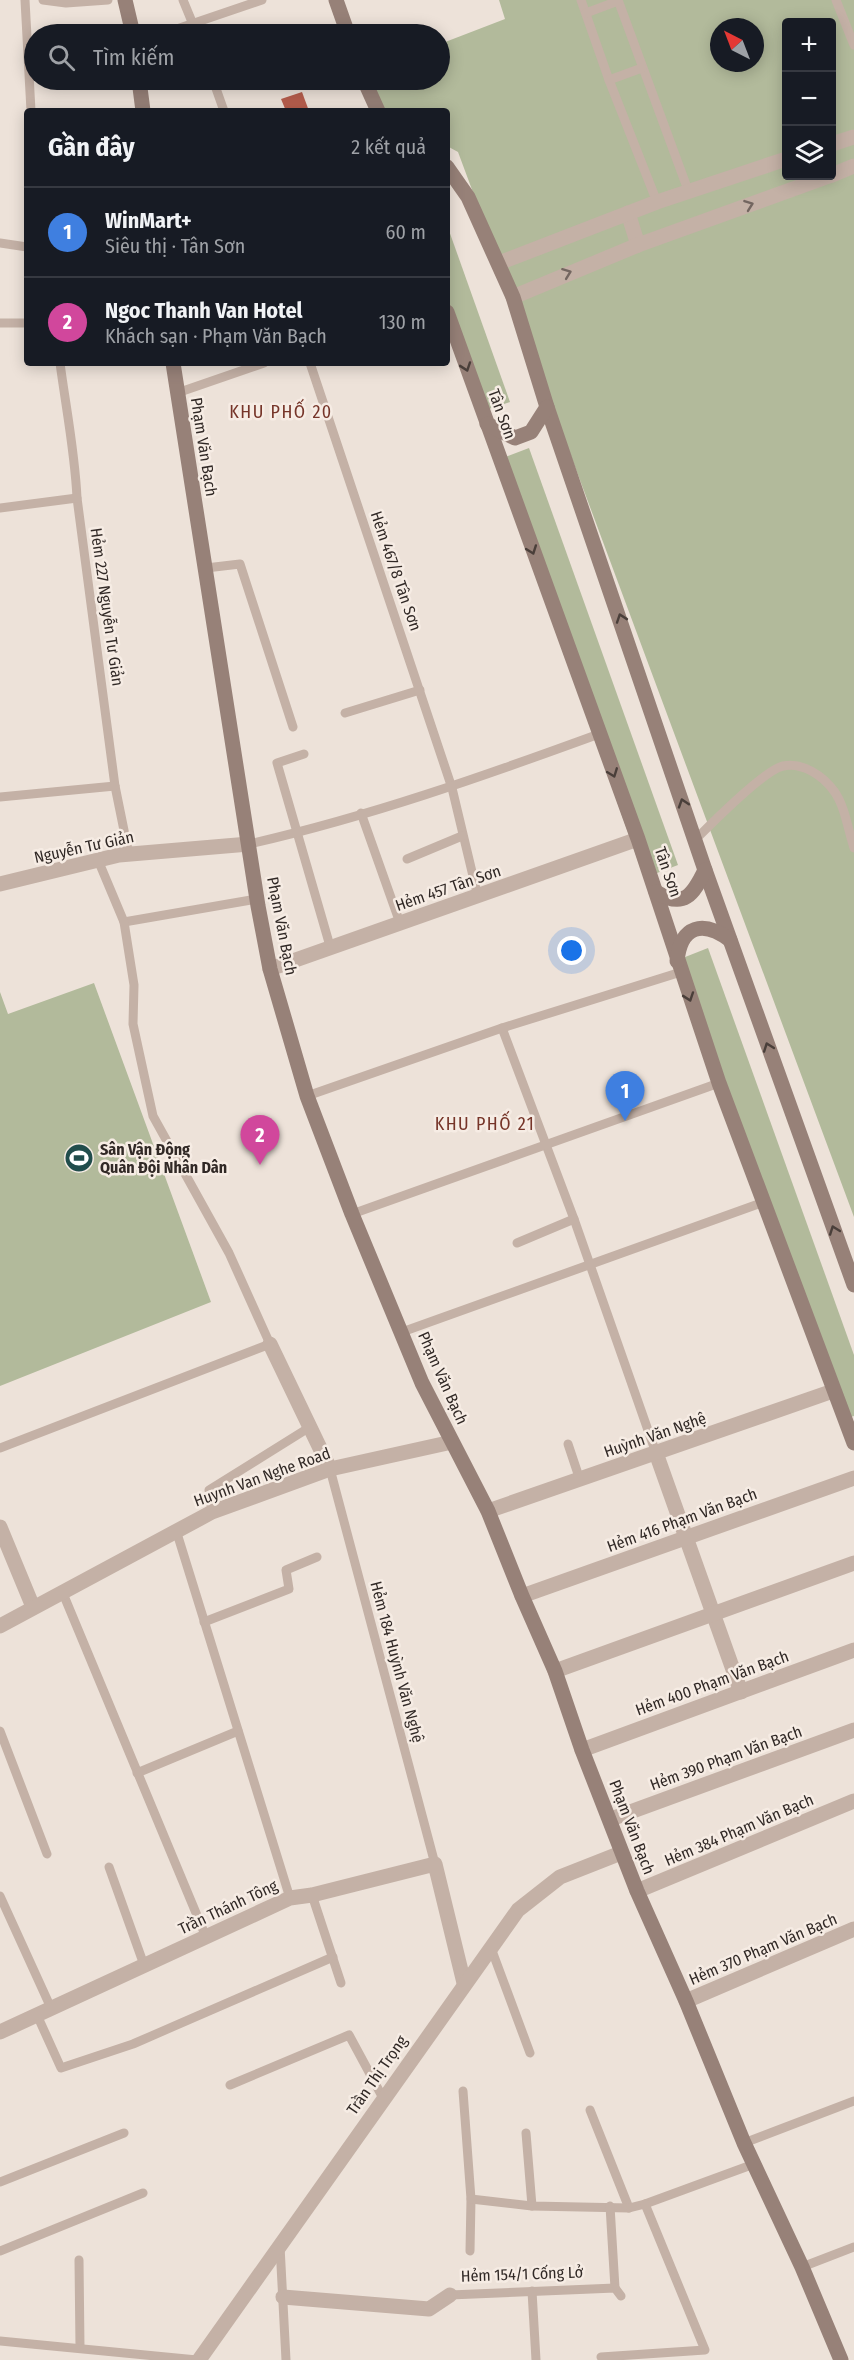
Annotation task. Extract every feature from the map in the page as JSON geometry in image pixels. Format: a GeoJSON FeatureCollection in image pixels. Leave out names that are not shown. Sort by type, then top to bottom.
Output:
{"type":"FeatureCollection","features":[{"type":"Feature","properties":{"kind":"street"},"geometry":{"type":"LineString","coordinates":[[125,0],[131,24]]}},
{"type":"Feature","properties":{"kind":"street"},"geometry":{"type":"LineString","coordinates":[[336,0],[344,24]]}},
{"type":"Feature","properties":{"kind":"street"},"geometry":{"type":"LineString","coordinates":[[140,90],[143,108]]}},
{"type":"Feature","properties":{"kind":"street"},"geometry":{"type":"LineString","coordinates":[[369,90],[377,108]]}},
{"type":"Feature","properties":{"kind":"street"},"geometry":{"type":"LineString","coordinates":[[836,142],[854,137]]}},
{"type":"Feature","properties":{"kind":"street"},"geometry":{"type":"LineString","coordinates":[[499,263],[688,190],[782,160]]}},
{"type":"Feature","properties":{"kind":"street"},"geometry":{"type":"LineString","coordinates":[[836,173],[854,166]]}},
{"type":"Feature","properties":{"kind":"street"},"geometry":{"type":"LineString","coordinates":[[450,171],[468,197],[513,297],[547,407],[705,870],[854,1285]]}},
{"type":"Feature","properties":{"kind":"street"},"geometry":{"type":"LineString","coordinates":[[513,297],[638,245],[816,180]]}},
{"type":"Feature","properties":{"kind":"street"},"geometry":{"type":"LineString","coordinates":[[450,182],[468,197]]}},
{"type":"Feature","properties":{"kind":"street"},"geometry":{"type":"LineString","coordinates":[[628,213],[638,245]]}},
{"type":"Feature","properties":{"kind":"street","name":"Tân Sơn"},"geometry":{"type":"LineString","coordinates":[[450,320],[598,734],[638,839],[719,1083],[833,1392],[853,1438]]}},
{"type":"Feature","properties":{"kind":"street","name":"Phạm Văn Bạch"},"geometry":{"type":"LineString","coordinates":[[173,366],[257,899],[270,969],[307,1096],[352,1214],[422,1383],[488,1511],[555,1671],[582,1750],[637,1892],[686,2001],[753,2164],[802,2267],[841,2360]]}},
{"type":"Feature","properties":{"kind":"street"},"geometry":{"type":"LineString","coordinates":[[487,424],[515,438],[531,432],[547,407]]}},
{"type":"Feature","properties":{"kind":"street","name":"Hẻm 457 Tân Sơn"},"geometry":{"type":"LineString","coordinates":[[270,969],[638,839]]}},
{"type":"Feature","properties":{"kind":"street","name":"Nguyễn Tư Giản"},"geometry":{"type":"LineString","coordinates":[[0,884],[98,860],[129,855],[249,844]]}},
{"type":"Feature","properties":{"kind":"street"},"geometry":{"type":"LineString","coordinates":[[656,892],[668,900],[680,900],[695,892],[705,870]]}},
{"type":"Feature","properties":{"kind":"street"},"geometry":{"type":"LineString","coordinates":[[679,967],[678,948],[684,937],[696,928],[716,929],[730,940]]}},
{"type":"Feature","properties":{"kind":"street"},"geometry":{"type":"LineString","coordinates":[[270,1344],[330,1469]]}},
{"type":"Feature","properties":{"kind":"street","name":"Huỳnh Văn Nghệ"},"geometry":{"type":"LineString","coordinates":[[488,1511],[833,1392]]}},
{"type":"Feature","properties":{"kind":"street","name":"Huynh Van Nghe Road"},"geometry":{"type":"LineString","coordinates":[[0,1626],[212,1512],[330,1469],[452,1442]]}},
{"type":"Feature","properties":{"kind":"street"},"geometry":{"type":"LineString","coordinates":[[656,1454],[741,1692]]}},
{"type":"Feature","properties":{"kind":"street","name":"Hẻm 416 Phạm Văn Bạch"},"geometry":{"type":"LineString","coordinates":[[522,1596],[854,1478]]}},
{"type":"Feature","properties":{"kind":"street"},"geometry":{"type":"LineString","coordinates":[[0,1527],[33,1607]]}},
{"type":"Feature","properties":{"kind":"street"},"geometry":{"type":"LineString","coordinates":[[555,1671],[854,1563]]}},
{"type":"Feature","properties":{"kind":"street","name":"Hẻm 400 Phạm Văn Bạch"},"geometry":{"type":"LineString","coordinates":[[582,1750],[854,1650]]}},
{"type":"Feature","properties":{"kind":"street","name":"Hẻm 390 Phạm Văn Bạch"},"geometry":{"type":"LineString","coordinates":[[611,1820],[854,1730]]}},
{"type":"Feature","properties":{"kind":"street","name":"Hẻm 384 Phạm Văn Bạch"},"geometry":{"type":"LineString","coordinates":[[637,1892],[854,1801]]}},
{"type":"Feature","properties":{"kind":"street","name":"Trần Thị Trọng"},"geometry":{"type":"LineString","coordinates":[[198,2360],[518,1910],[560,1877],[621,1853]]}},
{"type":"Feature","properties":{"kind":"street"},"geometry":{"type":"LineString","coordinates":[[435,1864],[464,1983]]}},
{"type":"Feature","properties":{"kind":"street","name":"Trần Thánh Tông"},"geometry":{"type":"LineString","coordinates":[[0,2032],[290,1898],[312,1895],[435,1864]]}},
{"type":"Feature","properties":{"kind":"street","name":"Hẻm 370 Phạm Văn Bạch"},"geometry":{"type":"LineString","coordinates":[[686,2001],[854,1929]]}},
{"type":"Feature","properties":{"kind":"street","name":"Hẻm 154/1 Cống Lở"},"geometry":{"type":"LineString","coordinates":[[283,2297],[429,2309],[450,2295]]}},
{"type":"Feature","properties":{"kind":"lane"},"geometry":{"type":"LineString","coordinates":[[25,0],[26,24]]}},
{"type":"Feature","properties":{"kind":"lane"},"geometry":{"type":"LineString","coordinates":[[44,0],[66,3],[108,0]]}},
{"type":"Feature","properties":{"kind":"lane"},"geometry":{"type":"LineString","coordinates":[[183,0],[194,24],[262,0]]}},
{"type":"Feature","properties":{"kind":"lane"},"geometry":{"type":"LineString","coordinates":[[581,0],[609,80],[657,202]]}},
{"type":"Feature","properties":{"kind":"lane"},"geometry":{"type":"LineString","coordinates":[[586,13],[618,0],[688,190]]}},
{"type":"Feature","properties":{"kind":"lane"},"geometry":{"type":"LineString","coordinates":[[836,0],[854,45]]}},
{"type":"Feature","properties":{"kind":"lane"},"geometry":{"type":"LineString","coordinates":[[609,80],[642,68]]}},
{"type":"Feature","properties":{"kind":"lane"},"geometry":{"type":"LineString","coordinates":[[30,90],[31,108]]}},
{"type":"Feature","properties":{"kind":"lane"},"geometry":{"type":"LineString","coordinates":[[217,90],[223,108]]}},
{"type":"Feature","properties":{"kind":"lane"},"geometry":{"type":"LineString","coordinates":[[0,243],[24,247]]}},
{"type":"Feature","properties":{"kind":"lane"},"geometry":{"type":"LineString","coordinates":[[0,323],[24,323]]}},
{"type":"Feature","properties":{"kind":"lane","name":"Hẻm 227 Nguyễn Tư Giản"},"geometry":{"type":"LineString","coordinates":[[60,366],[70,443],[76,462],[77,498],[115,786],[129,855]]}},
{"type":"Feature","properties":{"kind":"lane"},"geometry":{"type":"LineString","coordinates":[[177,393],[255,366]]}},
{"type":"Feature","properties":{"kind":"lane","name":"Hẻm 467/8 Tân Sơn"},"geometry":{"type":"LineString","coordinates":[[311,366],[452,788],[478,897]]}},
{"type":"Feature","properties":{"kind":"lane"},"geometry":{"type":"LineString","coordinates":[[0,508],[77,498]]}},
{"type":"Feature","properties":{"kind":"lane"},"geometry":{"type":"LineString","coordinates":[[206,568],[240,564],[293,727]]}},
{"type":"Feature","properties":{"kind":"lane"},"geometry":{"type":"LineString","coordinates":[[345,713],[420,690]]}},
{"type":"Feature","properties":{"kind":"lane"},"geometry":{"type":"LineString","coordinates":[[249,844],[298,833],[452,788],[598,734]]}},
{"type":"Feature","properties":{"kind":"lane"},"geometry":{"type":"LineString","coordinates":[[304,754],[277,763],[330,946]]}},
{"type":"Feature","properties":{"kind":"lane"},"geometry":{"type":"LineString","coordinates":[[695,840],[738,798],[782,766],[802,767],[820,775],[835,792],[854,848]]}},
{"type":"Feature","properties":{"kind":"lane"},"geometry":{"type":"LineString","coordinates":[[0,797],[115,786]]}},
{"type":"Feature","properties":{"kind":"lane"},"geometry":{"type":"LineString","coordinates":[[361,813],[400,923]]}},
{"type":"Feature","properties":{"kind":"lane"},"geometry":{"type":"LineString","coordinates":[[407,859],[462,836]]}},
{"type":"Feature","properties":{"kind":"lane"},"geometry":{"type":"LineString","coordinates":[[0,1448],[270,1344],[229,1253],[153,1116],[133,1024],[134,985],[124,922],[98,860]]}},
{"type":"Feature","properties":{"kind":"lane"},"geometry":{"type":"LineString","coordinates":[[124,922],[257,899]]}},
{"type":"Feature","properties":{"kind":"lane"},"geometry":{"type":"LineString","coordinates":[[307,1096],[679,967]]}},
{"type":"Feature","properties":{"kind":"lane"},"geometry":{"type":"LineString","coordinates":[[502,1028],[590,1263],[656,1454]]}},
{"type":"Feature","properties":{"kind":"lane"},"geometry":{"type":"LineString","coordinates":[[352,1214],[719,1083]]}},
{"type":"Feature","properties":{"kind":"lane"},"geometry":{"type":"LineString","coordinates":[[402,1332],[764,1202]]}},
{"type":"Feature","properties":{"kind":"lane"},"geometry":{"type":"LineString","coordinates":[[517,1243],[574,1219]]}},
{"type":"Feature","properties":{"kind":"lane"},"geometry":{"type":"LineString","coordinates":[[212,1512],[209,1490],[310,1427]]}},
{"type":"Feature","properties":{"kind":"lane"},"geometry":{"type":"LineString","coordinates":[[568,1444],[580,1480]]}},
{"type":"Feature","properties":{"kind":"lane","name":"Hẻm 184 Huỳnh Văn Nghệ"},"geometry":{"type":"LineString","coordinates":[[330,1469],[435,1864]]}},
{"type":"Feature","properties":{"kind":"lane"},"geometry":{"type":"LineString","coordinates":[[176,1530],[290,1898]]}},
{"type":"Feature","properties":{"kind":"lane"},"geometry":{"type":"LineString","coordinates":[[204,1622],[289,1589],[286,1570],[317,1557]]}},
{"type":"Feature","properties":{"kind":"lane"},"geometry":{"type":"LineString","coordinates":[[62,1591],[206,1937]]}},
{"type":"Feature","properties":{"kind":"lane"},"geometry":{"type":"LineString","coordinates":[[0,1731],[47,1854]]}},
{"type":"Feature","properties":{"kind":"lane"},"geometry":{"type":"LineString","coordinates":[[137,1773],[238,1731]]}},
{"type":"Feature","properties":{"kind":"lane"},"geometry":{"type":"LineString","coordinates":[[109,1868],[144,1965]]}},
{"type":"Feature","properties":{"kind":"lane"},"geometry":{"type":"LineString","coordinates":[[312,1895],[341,1983]]}},
{"type":"Feature","properties":{"kind":"lane"},"geometry":{"type":"LineString","coordinates":[[0,1896],[51,2008]]}},
{"type":"Feature","properties":{"kind":"lane"},"geometry":{"type":"LineString","coordinates":[[491,1948],[530,2053]]}},
{"type":"Feature","properties":{"kind":"lane"},"geometry":{"type":"LineString","coordinates":[[37,2015],[61,2068],[133,2044],[333,1957]]}},
{"type":"Feature","properties":{"kind":"lane"},"geometry":{"type":"LineString","coordinates":[[230,2085],[349,2035],[383,2098]]}},
{"type":"Feature","properties":{"kind":"lane"},"geometry":{"type":"LineString","coordinates":[[463,2091],[471,2199],[470,2251]]}},
{"type":"Feature","properties":{"kind":"lane"},"geometry":{"type":"LineString","coordinates":[[744,2143],[854,2101]]}},
{"type":"Feature","properties":{"kind":"lane"},"geometry":{"type":"LineString","coordinates":[[590,2110],[629,2208]]}},
{"type":"Feature","properties":{"kind":"lane"},"geometry":{"type":"LineString","coordinates":[[0,2182],[124,2133]]}},
{"type":"Feature","properties":{"kind":"lane"},"geometry":{"type":"LineString","coordinates":[[526,2133],[532,2206]]}},
{"type":"Feature","properties":{"kind":"lane"},"geometry":{"type":"LineString","coordinates":[[471,2199],[532,2206],[629,2208],[753,2164]]}},
{"type":"Feature","properties":{"kind":"lane"},"geometry":{"type":"LineString","coordinates":[[0,2251],[143,2193]]}},
{"type":"Feature","properties":{"kind":"lane"},"geometry":{"type":"LineString","coordinates":[[601,2357],[705,2350],[645,2204]]}},
{"type":"Feature","properties":{"kind":"lane","name":"Hẻm 154/1 Cống Lở"},"geometry":{"type":"LineString","coordinates":[[450,2295],[618,2292],[610,2206]]}},
{"type":"Feature","properties":{"kind":"lane"},"geometry":{"type":"LineString","coordinates":[[280,2243],[286,2360]]}},
{"type":"Feature","properties":{"kind":"lane"},"geometry":{"type":"LineString","coordinates":[[802,2267],[854,2247]]}},
{"type":"Feature","properties":{"kind":"lane"},"geometry":{"type":"LineString","coordinates":[[79,2260],[80,2347]]}},
{"type":"Feature","properties":{"kind":"lane"},"geometry":{"type":"LineString","coordinates":[[532,2292],[536,2360]]}},
{"type":"Feature","properties":{"kind":"lane"},"geometry":{"type":"LineString","coordinates":[[0,2341],[198,2360]]}},
{"type":"Feature","properties":{"kind":"green space"},"geometry":{"type":"Polygon","coordinates":[[[499,0],[854,0],[854,1217],[458,152],[450,148],[450,108],[383,108],[370,90],[450,90],[450,40],[505,19],[499,0]]]}},
{"type":"Feature","properties":{"kind":"green space"},"geometry":{"type":"Polygon","coordinates":[[[450,233],[510,402],[483,411],[450,318],[450,233]]]}},
{"type":"Feature","properties":{"kind":"green space"},"geometry":{"type":"Polygon","coordinates":[[[529,448],[678,865],[644,878],[497,460],[529,448]]]}},
{"type":"Feature","properties":{"kind":"green space"},"geometry":{"type":"Polygon","coordinates":[[[708,948],[854,1355],[854,1416],[844,1419],[675,961],[708,948]]]}},
{"type":"Feature","properties":{"kind":"green space","name":"Sân Vận Động Quân Đội Nhân Dân"},"geometry":{"type":"Polygon","coordinates":[[[94,983],[211,1302],[0,1386],[0,992],[8,1014],[94,983]]]}},
{"type":"Feature","properties":{"kind":"building"},"geometry":{"type":"Polygon","coordinates":[[[302,92],[308,108],[285,108],[281,99],[302,92]]]}},
{"type":"Feature","properties":{"kind":"place","name":"WinMart+"},"geometry":{"type":"Point","coordinates":[625,1121]}},
{"type":"Feature","properties":{"kind":"place","name":"Sân Vận Động Quân Đội Nhân Dân"},"geometry":{"type":"Point","coordinates":[79,1158]}},
{"type":"Feature","properties":{"kind":"place","name":"Ngoc Thanh Van Hotel"},"geometry":{"type":"Point","coordinates":[260,1165]}},
{"type":"Feature","properties":{"kind":"district","name":"KHU PHỐ 20"},"geometry":{"type":"Point","coordinates":[281,412]}},
{"type":"Feature","properties":{"kind":"district","name":"KHU PHỐ 21"},"geometry":{"type":"Point","coordinates":[485,1124]}}]}
